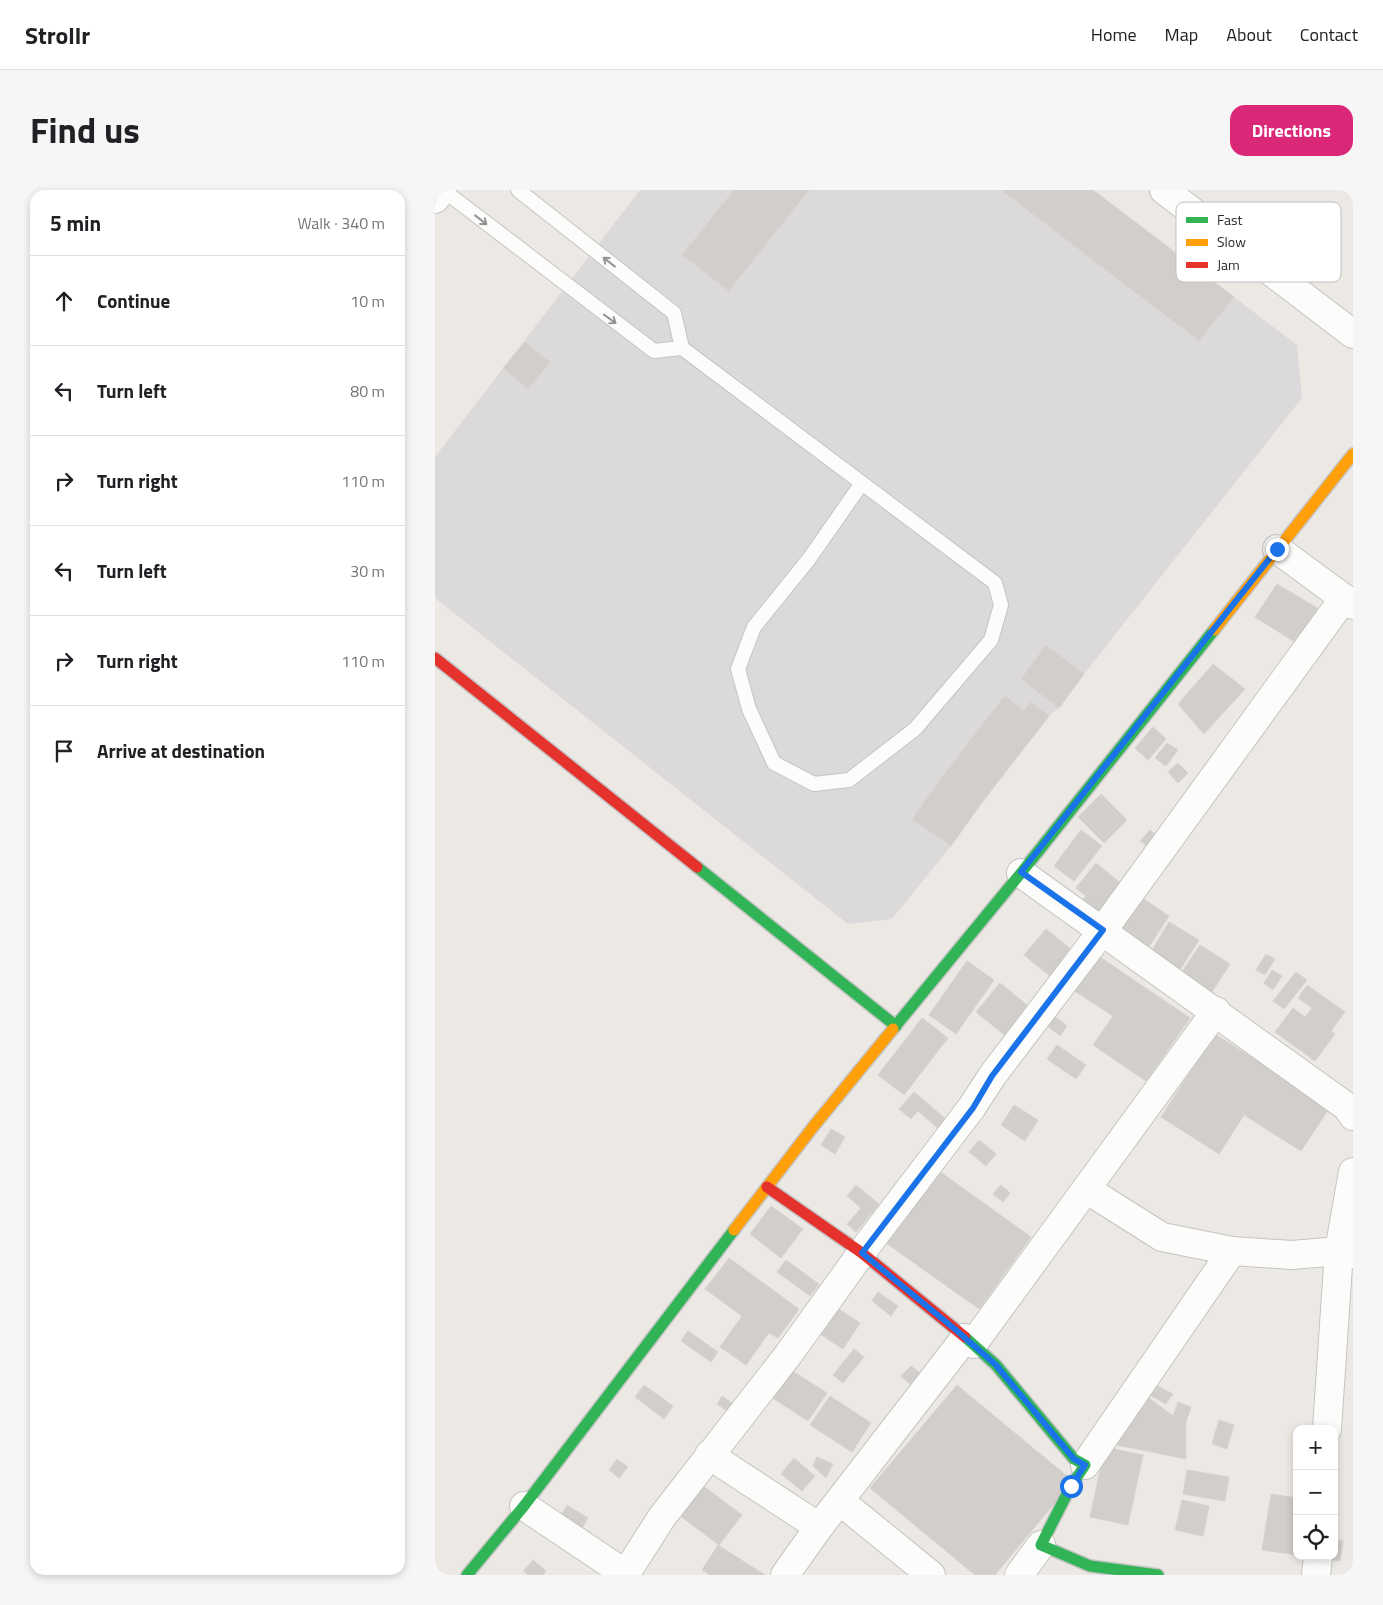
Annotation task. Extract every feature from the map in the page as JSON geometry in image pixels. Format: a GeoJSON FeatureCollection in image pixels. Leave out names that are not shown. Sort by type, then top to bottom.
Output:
{"type":"FeatureCollection","features":[{"type":"Feature","properties":{"kind":"street"},"geometry":{"type":"LineString","coordinates":[[435,199],[443,190]]}},
{"type":"Feature","properties":{"kind":"street"},"geometry":{"type":"LineString","coordinates":[[1164,190],[1180,202]]}},
{"type":"Feature","properties":{"kind":"street"},"geometry":{"type":"LineString","coordinates":[[1285,282],[1353,334]]}},
{"type":"Feature","properties":{"kind":"street"},"geometry":{"type":"LineString","coordinates":[[467,1575],[524,1506],[767,1187],[1021,872],[1353,454]]}},
{"type":"Feature","properties":{"kind":"street"},"geometry":{"type":"LineString","coordinates":[[524,1506],[626,1575],[662,1517],[709,1454],[788,1355],[862,1253],[973,1108],[992,1076],[1348,602],[1277,549]]}},
{"type":"Feature","properties":{"kind":"street"},"geometry":{"type":"LineString","coordinates":[[435,658],[896,1026]]}},
{"type":"Feature","properties":{"kind":"street"},"geometry":{"type":"LineString","coordinates":[[1021,872],[1347,1107],[1353,1116]]}},
{"type":"Feature","properties":{"kind":"street"},"geometry":{"type":"LineString","coordinates":[[785,1575],[819,1527],[969,1341],[1086,1189],[1216,1011]]}},
{"type":"Feature","properties":{"kind":"street"},"geometry":{"type":"LineString","coordinates":[[1327,1425],[1353,1172]]}},
{"type":"Feature","properties":{"kind":"street"},"geometry":{"type":"LineString","coordinates":[[767,1187],[862,1253],[969,1341],[996,1365],[1074,1459],[1085,1465]]}},
{"type":"Feature","properties":{"kind":"street"},"geometry":{"type":"LineString","coordinates":[[1086,1189],[1162,1237],[1231,1251],[1292,1255],[1346,1253]]}},
{"type":"Feature","properties":{"kind":"street"},"geometry":{"type":"LineString","coordinates":[[1019,1575],[1041,1546],[1085,1465],[1231,1251]]}},
{"type":"Feature","properties":{"kind":"street"},"geometry":{"type":"LineString","coordinates":[[709,1454],[819,1527]]}},
{"type":"Feature","properties":{"kind":"street"},"geometry":{"type":"LineString","coordinates":[[840,1501],[931,1575]]}},
{"type":"Feature","properties":{"kind":"street"},"geometry":{"type":"LineString","coordinates":[[1041,1546],[1089,1566],[1157,1575]]}},
{"type":"Feature","properties":{"kind":"street"},"geometry":{"type":"LineString","coordinates":[[1316,1575],[1318,1560]]}},
{"type":"Feature","properties":{"kind":"lane"},"geometry":{"type":"LineString","coordinates":[[443,190],[654,351],[682,348]]}},
{"type":"Feature","properties":{"kind":"lane"},"geometry":{"type":"LineString","coordinates":[[518,190],[674,313],[682,348],[862,483],[995,583],[1001,605],[991,640],[915,729],[849,780],[814,784],[774,763],[749,709],[738,670],[754,627],[809,559],[862,483]]}},
{"type":"Feature","properties":{"kind":"shaded area"},"geometry":{"type":"Polygon","coordinates":[[[640,190],[1001,190],[1199,341],[1234,297],[1297,345],[1302,398],[1084,674],[1046,646],[1059,708],[1049,716],[1031,702],[1024,711],[1005,696],[912,818],[951,846],[892,919],[848,924],[435,598],[435,457],[640,190]]]}},
{"type":"Feature","properties":{"kind":"building"},"geometry":{"type":"Polygon","coordinates":[[[734,190],[809,190],[729,291],[682,255],[734,190]]]}},
{"type":"Feature","properties":{"kind":"building"},"geometry":{"type":"Polygon","coordinates":[[[1001,190],[1093,190],[1176,253],[1176,282],[1214,282],[1234,297],[1199,341],[1001,190]]]}},
{"type":"Feature","properties":{"kind":"building"},"geometry":{"type":"Polygon","coordinates":[[[525,342],[550,362],[528,389],[503,368],[525,342]]]}},
{"type":"Feature","properties":{"kind":"building"},"geometry":{"type":"Polygon","coordinates":[[[1277,584],[1324,612],[1301,646],[1255,617],[1277,584]]]}},
{"type":"Feature","properties":{"kind":"building"},"geometry":{"type":"Polygon","coordinates":[[[1046,645],[1084,674],[1059,708],[1021,679],[1046,645]]]}},
{"type":"Feature","properties":{"kind":"building"},"geometry":{"type":"Polygon","coordinates":[[[1213,664],[1245,689],[1204,734],[1178,704],[1213,664]]]}},
{"type":"Feature","properties":{"kind":"building"},"geometry":{"type":"Polygon","coordinates":[[[1005,696],[1024,711],[1031,702],[1049,716],[1036,733],[999,703],[1005,696]]]}},
{"type":"Feature","properties":{"kind":"building"},"geometry":{"type":"Polygon","coordinates":[[[999,703],[1036,733],[1007,770],[969,742],[999,703]]]}},
{"type":"Feature","properties":{"kind":"building"},"geometry":{"type":"Polygon","coordinates":[[[1153,727],[1166,739],[1148,760],[1135,748],[1153,727]]]}},
{"type":"Feature","properties":{"kind":"building"},"geometry":{"type":"Polygon","coordinates":[[[969,742],[1007,770],[978,808],[940,780],[969,742]]]}},
{"type":"Feature","properties":{"kind":"building"},"geometry":{"type":"Polygon","coordinates":[[[1167,743],[1178,750],[1166,766],[1155,758],[1167,743]]]}},
{"type":"Feature","properties":{"kind":"building"},"geometry":{"type":"Polygon","coordinates":[[[1178,763],[1188,773],[1178,783],[1168,772],[1178,763]]]}},
{"type":"Feature","properties":{"kind":"building"},"geometry":{"type":"Polygon","coordinates":[[[940,780],[978,808],[951,846],[912,819],[940,780]]]}},
{"type":"Feature","properties":{"kind":"building"},"geometry":{"type":"Polygon","coordinates":[[[1101,794],[1127,820],[1104,843],[1078,817],[1101,794]]]}},
{"type":"Feature","properties":{"kind":"building"},"geometry":{"type":"Polygon","coordinates":[[[1081,830],[1102,846],[1074,881],[1054,866],[1081,830]]]}},
{"type":"Feature","properties":{"kind":"building"},"geometry":{"type":"Polygon","coordinates":[[[1150,830],[1162,840],[1153,851],[1140,841],[1150,830]]]}},
{"type":"Feature","properties":{"kind":"building"},"geometry":{"type":"Polygon","coordinates":[[[1096,863],[1124,886],[1099,916],[1081,902],[1086,896],[1076,888],[1096,863]]]}},
{"type":"Feature","properties":{"kind":"building"},"geometry":{"type":"Polygon","coordinates":[[[1141,897],[1169,916],[1147,950],[1118,932],[1141,897]]]}},
{"type":"Feature","properties":{"kind":"building"},"geometry":{"type":"Polygon","coordinates":[[[1169,922],[1199,940],[1178,973],[1149,955],[1169,922]]]}},
{"type":"Feature","properties":{"kind":"building"},"geometry":{"type":"Polygon","coordinates":[[[1046,929],[1073,951],[1051,977],[1024,955],[1046,929]]]}},
{"type":"Feature","properties":{"kind":"building"},"geometry":{"type":"Polygon","coordinates":[[[1200,945],[1230,964],[1208,998],[1178,978],[1200,945]]]}},
{"type":"Feature","properties":{"kind":"building"},"geometry":{"type":"Polygon","coordinates":[[[1266,954],[1275,959],[1265,975],[1256,970],[1266,954]]]}},
{"type":"Feature","properties":{"kind":"building"},"geometry":{"type":"Polygon","coordinates":[[[1097,955],[1190,1018],[1146,1081],[1093,1045],[1113,1016],[1073,990],[1097,955]]]}},
{"type":"Feature","properties":{"kind":"building"},"geometry":{"type":"Polygon","coordinates":[[[967,961],[994,980],[956,1034],[929,1015],[967,961]]]}},
{"type":"Feature","properties":{"kind":"building"},"geometry":{"type":"Polygon","coordinates":[[[1272,970],[1282,976],[1273,990],[1264,983],[1272,970]]]}},
{"type":"Feature","properties":{"kind":"building"},"geometry":{"type":"Polygon","coordinates":[[[1296,972],[1307,980],[1284,1009],[1273,1001],[1296,972]]]}},
{"type":"Feature","properties":{"kind":"building"},"geometry":{"type":"Polygon","coordinates":[[[1000,983],[1032,1009],[1008,1038],[976,1012],[1000,983]]]}},
{"type":"Feature","properties":{"kind":"building"},"geometry":{"type":"Polygon","coordinates":[[[1307,985],[1345,1012],[1331,1031],[1335,1034],[1315,1061],[1275,1032],[1293,1008],[1305,1017],[1312,1008],[1298,998],[1307,985]]]}},
{"type":"Feature","properties":{"kind":"building"},"geometry":{"type":"Polygon","coordinates":[[[1053,1015],[1067,1026],[1060,1036],[1045,1024],[1053,1015]]]}},
{"type":"Feature","properties":{"kind":"building"},"geometry":{"type":"Polygon","coordinates":[[[922,1018],[948,1038],[904,1095],[878,1075],[922,1018]]]}},
{"type":"Feature","properties":{"kind":"building"},"geometry":{"type":"Polygon","coordinates":[[[1215,1034],[1330,1107],[1301,1151],[1244,1115],[1219,1154],[1161,1117],[1215,1034]]]}},
{"type":"Feature","properties":{"kind":"building"},"geometry":{"type":"Polygon","coordinates":[[[1057,1045],[1086,1065],[1076,1079],[1047,1059],[1057,1045]]]}},
{"type":"Feature","properties":{"kind":"building"},"geometry":{"type":"Polygon","coordinates":[[[914,1092],[948,1121],[940,1130],[918,1111],[911,1119],[899,1109],[914,1092]]]}},
{"type":"Feature","properties":{"kind":"building"},"geometry":{"type":"Polygon","coordinates":[[[1014,1105],[1038,1120],[1025,1141],[1001,1125],[1014,1105]]]}},
{"type":"Feature","properties":{"kind":"building"},"geometry":{"type":"Polygon","coordinates":[[[831,1129],[845,1137],[835,1154],[821,1145],[831,1129]]]}},
{"type":"Feature","properties":{"kind":"building"},"geometry":{"type":"Polygon","coordinates":[[[979,1140],[996,1154],[986,1166],[969,1152],[979,1140]]]}},
{"type":"Feature","properties":{"kind":"building"},"geometry":{"type":"Polygon","coordinates":[[[939,1171],[1031,1237],[979,1309],[886,1243],[939,1171]]]}},
{"type":"Feature","properties":{"kind":"building"},"geometry":{"type":"Polygon","coordinates":[[[856,1185],[879,1204],[856,1232],[847,1224],[861,1208],[847,1196],[856,1185]]]}},
{"type":"Feature","properties":{"kind":"building"},"geometry":{"type":"Polygon","coordinates":[[[1001,1185],[1010,1193],[1003,1202],[993,1194],[1001,1185]]]}},
{"type":"Feature","properties":{"kind":"building"},"geometry":{"type":"Polygon","coordinates":[[[771,1206],[803,1229],[781,1258],[750,1234],[771,1206]]]}},
{"type":"Feature","properties":{"kind":"building"},"geometry":{"type":"Polygon","coordinates":[[[729,1258],[799,1309],[778,1338],[769,1333],[746,1365],[720,1347],[742,1316],[705,1289],[729,1258]]]}},
{"type":"Feature","properties":{"kind":"building"},"geometry":{"type":"Polygon","coordinates":[[[786,1260],[819,1284],[810,1296],[777,1272],[786,1260]]]}},
{"type":"Feature","properties":{"kind":"building"},"geometry":{"type":"Polygon","coordinates":[[[878,1292],[898,1306],[891,1316],[872,1301],[878,1292]]]}},
{"type":"Feature","properties":{"kind":"building"},"geometry":{"type":"Polygon","coordinates":[[[837,1308],[860,1323],[843,1349],[820,1334],[837,1308]]]}},
{"type":"Feature","properties":{"kind":"building"},"geometry":{"type":"Polygon","coordinates":[[[688,1331],[718,1352],[711,1362],[681,1341],[688,1331]]]}},
{"type":"Feature","properties":{"kind":"building"},"geometry":{"type":"Polygon","coordinates":[[[854,1349],[864,1357],[843,1383],[833,1375],[854,1349]]]}},
{"type":"Feature","properties":{"kind":"building"},"geometry":{"type":"Polygon","coordinates":[[[911,1366],[920,1373],[910,1384],[901,1376],[911,1366]]]}},
{"type":"Feature","properties":{"kind":"building"},"geometry":{"type":"Polygon","coordinates":[[[786,1367],[827,1393],[808,1421],[768,1395],[786,1367]]]}},
{"type":"Feature","properties":{"kind":"building"},"geometry":{"type":"Polygon","coordinates":[[[1152,1383],[1173,1394],[1166,1404],[1146,1393],[1152,1383]]]}},
{"type":"Feature","properties":{"kind":"building"},"geometry":{"type":"Polygon","coordinates":[[[644,1385],[673,1406],[664,1419],[635,1397],[644,1385]]]}},
{"type":"Feature","properties":{"kind":"building"},"geometry":{"type":"Polygon","coordinates":[[[957,1385],[1073,1481],[995,1575],[975,1575],[870,1488],[957,1385]]]}},
{"type":"Feature","properties":{"kind":"building"},"geometry":{"type":"Polygon","coordinates":[[[1145,1395],[1173,1416],[1178,1402],[1191,1407],[1186,1422],[1186,1459],[1107,1443],[1145,1395]]]}},
{"type":"Feature","properties":{"kind":"building"},"geometry":{"type":"Polygon","coordinates":[[[722,1396],[735,1405],[730,1413],[717,1404],[722,1396]]]}},
{"type":"Feature","properties":{"kind":"building"},"geometry":{"type":"Polygon","coordinates":[[[830,1396],[871,1423],[852,1452],[810,1425],[830,1396]]]}},
{"type":"Feature","properties":{"kind":"building"},"geometry":{"type":"Polygon","coordinates":[[[1219,1420],[1234,1425],[1227,1449],[1212,1444],[1219,1420]]]}},
{"type":"Feature","properties":{"kind":"building"},"geometry":{"type":"Polygon","coordinates":[[[1105,1447],[1143,1455],[1128,1525],[1090,1517],[1105,1447]]]}},
{"type":"Feature","properties":{"kind":"building"},"geometry":{"type":"Polygon","coordinates":[[[817,1457],[833,1464],[826,1478],[813,1466],[817,1457]]]}},
{"type":"Feature","properties":{"kind":"building"},"geometry":{"type":"Polygon","coordinates":[[[794,1458],[815,1476],[802,1491],[781,1474],[794,1458]]]}},
{"type":"Feature","properties":{"kind":"building"},"geometry":{"type":"Polygon","coordinates":[[[617,1459],[628,1467],[619,1478],[609,1470],[617,1459]]]}},
{"type":"Feature","properties":{"kind":"building"},"geometry":{"type":"Polygon","coordinates":[[[1187,1470],[1229,1477],[1225,1501],[1183,1494],[1187,1470]]]}},
{"type":"Feature","properties":{"kind":"building"},"geometry":{"type":"Polygon","coordinates":[[[698,1482],[742,1515],[719,1545],[675,1512],[698,1482]]]}},
{"type":"Feature","properties":{"kind":"building"},"geometry":{"type":"Polygon","coordinates":[[[1271,1494],[1293,1497],[1293,1554],[1262,1550],[1271,1494]]]}},
{"type":"Feature","properties":{"kind":"building"},"geometry":{"type":"Polygon","coordinates":[[[1182,1500],[1209,1506],[1203,1536],[1175,1530],[1182,1500]]]}},
{"type":"Feature","properties":{"kind":"building"},"geometry":{"type":"Polygon","coordinates":[[[567,1505],[588,1518],[579,1533],[558,1520],[567,1505]]]}},
{"type":"Feature","properties":{"kind":"building"},"geometry":{"type":"Polygon","coordinates":[[[1338,1540],[1343,1541],[1340,1561],[1334,1560],[1338,1560],[1338,1540]]]}},
{"type":"Feature","properties":{"kind":"building"},"geometry":{"type":"Polygon","coordinates":[[[718,1545],[765,1575],[710,1575],[702,1570],[718,1545]]]}},
{"type":"Feature","properties":{"kind":"building"},"geometry":{"type":"Polygon","coordinates":[[[533,1560],[546,1571],[543,1575],[528,1575],[523,1571],[533,1560]]]}},
{"type":"Feature","properties":{"kind":"traffic: fast"},"geometry":{"type":"LineString","coordinates":[[893,1029],[1021,873],[1214,630]]}},
{"type":"Feature","properties":{"kind":"traffic: fast"},"geometry":{"type":"LineString","coordinates":[[697,867],[896,1026]]}},
{"type":"Feature","properties":{"kind":"traffic: fast"},"geometry":{"type":"LineString","coordinates":[[467,1575],[524,1506],[734,1230]]}},
{"type":"Feature","properties":{"kind":"traffic: fast"},"geometry":{"type":"LineString","coordinates":[[965,1337],[996,1365],[1074,1459],[1085,1465],[1071,1486],[1041,1545],[1090,1566],[1158,1575]]}},
{"type":"Feature","properties":{"kind":"traffic: slow"},"geometry":{"type":"LineString","coordinates":[[1214,630],[1353,454]]}},
{"type":"Feature","properties":{"kind":"traffic: slow"},"geometry":{"type":"LineString","coordinates":[[734,1230],[813,1127],[893,1029]]}},
{"type":"Feature","properties":{"kind":"traffic: jam"},"geometry":{"type":"LineString","coordinates":[[435,658],[697,867]]}},
{"type":"Feature","properties":{"kind":"traffic: jam"},"geometry":{"type":"LineString","coordinates":[[767,1187],[862,1253],[965,1337]]}},
{"type":"Feature","properties":{"kind":"route"},"geometry":{"type":"LineString","coordinates":[[1071,1486],[1085,1465],[1074,1459],[996,1365],[862,1253],[973,1108],[992,1076],[1103,930],[1021,872],[1277,549]]}}]}
